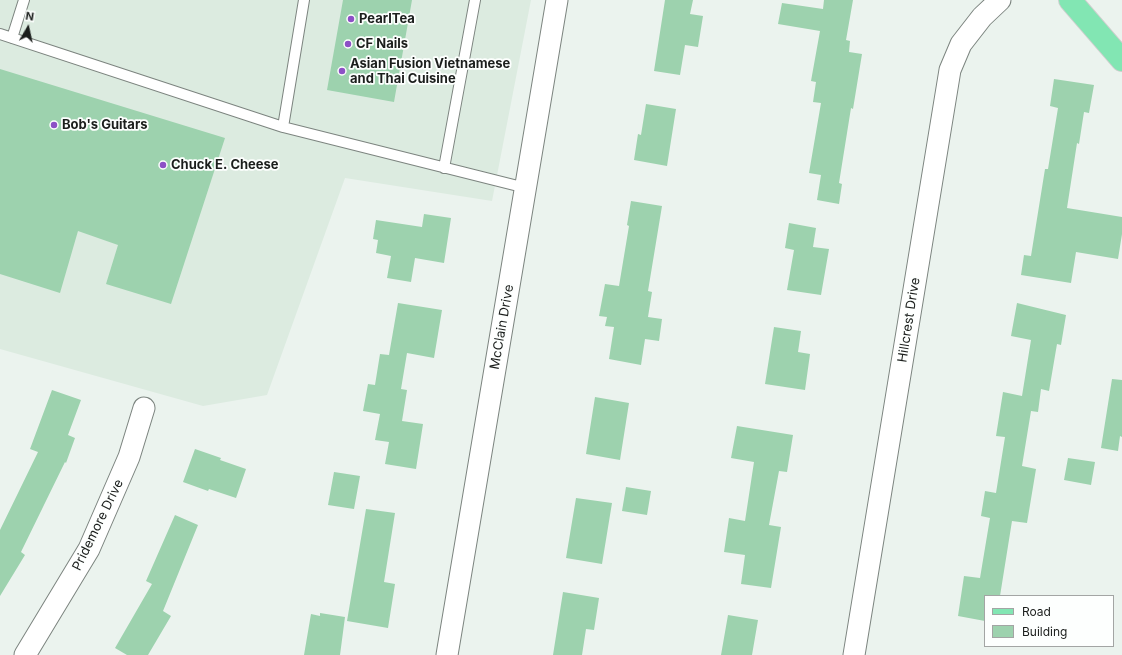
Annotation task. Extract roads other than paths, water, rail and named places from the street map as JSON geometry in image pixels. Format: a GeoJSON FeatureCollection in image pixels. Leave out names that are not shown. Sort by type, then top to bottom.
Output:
{"type":"FeatureCollection","features":[{"type":"Feature","properties":{"kind":"main road"},"geometry":{"type":"LineString","coordinates":[[1070,0],[1122,60]]}},
{"type":"Feature","properties":{"kind":"street","name":"McClain Drive"},"geometry":{"type":"LineString","coordinates":[[447,655],[558,0]]}},
{"type":"Feature","properties":{"kind":"street","name":"Hillcrest Drive"},"geometry":{"type":"LineString","coordinates":[[854,655],[950,70],[961,44],[982,17],[1000,0]]}},
{"type":"Feature","properties":{"kind":"street","name":"Pridemore Drive"},"geometry":{"type":"LineString","coordinates":[[25,655],[89,549],[129,457],[144,408]]}},
{"type":"Feature","properties":{"kind":"lane"},"geometry":{"type":"LineString","coordinates":[[12,38],[24,0]]}},
{"type":"Feature","properties":{"kind":"lane"},"geometry":{"type":"LineString","coordinates":[[283,127],[304,0]]}},
{"type":"Feature","properties":{"kind":"lane"},"geometry":{"type":"LineString","coordinates":[[444,168],[475,0]]}},
{"type":"Feature","properties":{"kind":"lane"},"geometry":{"type":"LineString","coordinates":[[0,34],[283,127],[526,188]]}},
{"type":"Feature","properties":{"kind":"place","name":"PearlTea"},"geometry":{"type":"Point","coordinates":[351,19]}},
{"type":"Feature","properties":{"kind":"place","name":"CF Nails"},"geometry":{"type":"Point","coordinates":[348,44]}},
{"type":"Feature","properties":{"kind":"place","name":"Asian Fusion Vietnamese and Thai Cuisine"},"geometry":{"type":"Point","coordinates":[342,71]}},
{"type":"Feature","properties":{"kind":"place","name":"Bob's Guitars"},"geometry":{"type":"Point","coordinates":[54,125]}},
{"type":"Feature","properties":{"kind":"place","name":"Chuck E. Cheese"},"geometry":{"type":"Point","coordinates":[163,165]}}]}
